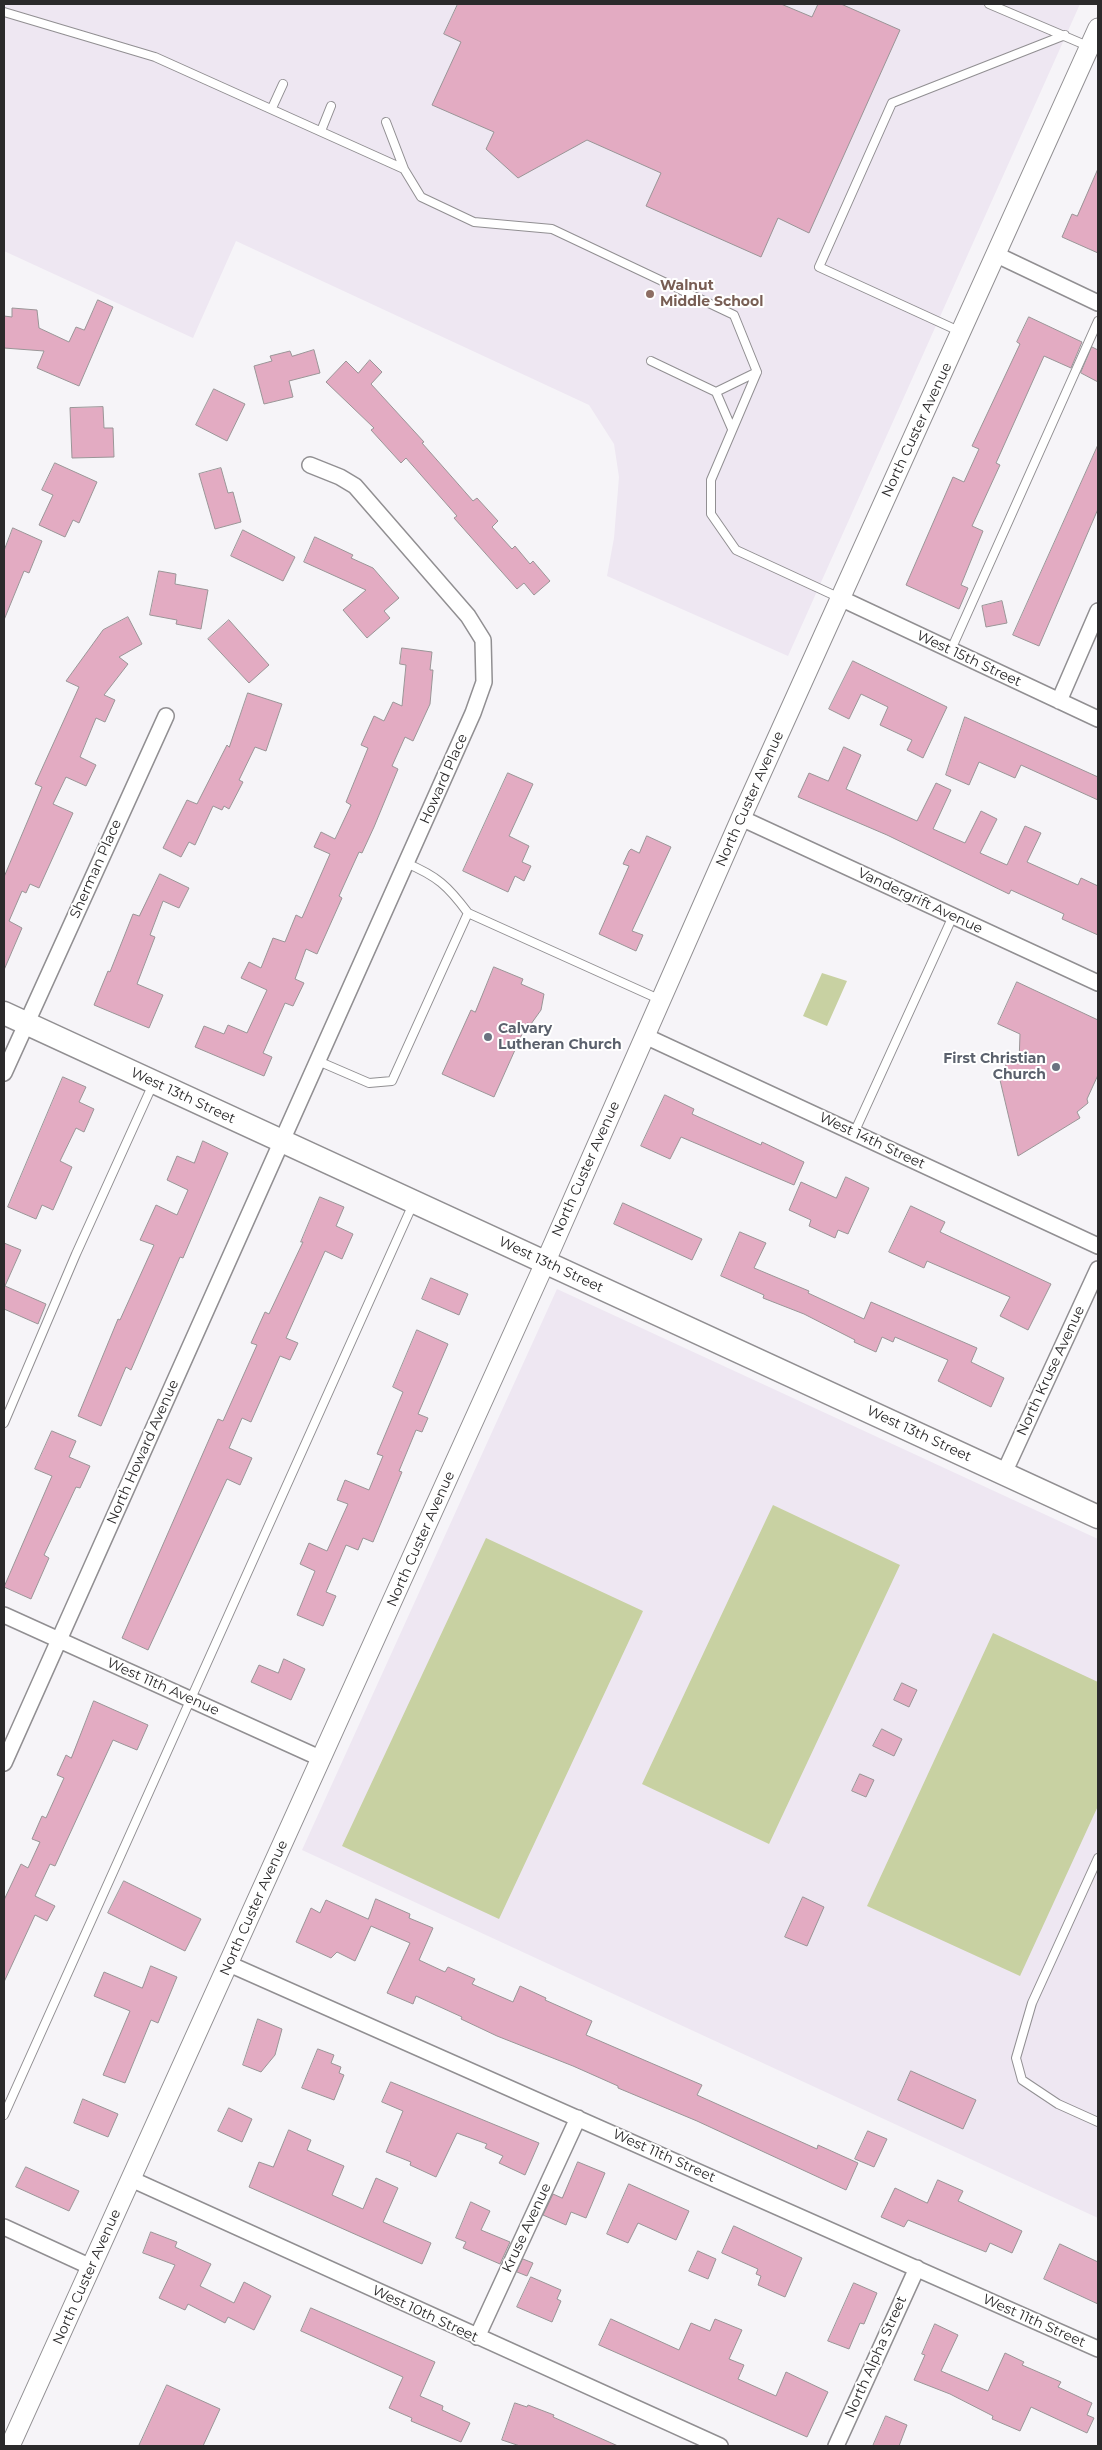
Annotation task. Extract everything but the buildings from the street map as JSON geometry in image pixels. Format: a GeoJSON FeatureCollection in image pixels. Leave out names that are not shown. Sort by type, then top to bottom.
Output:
{"type":"FeatureCollection","features":[{"type":"Feature","properties":{"kind":"main road","name":"West 13th Street"},"geometry":{"type":"LineString","coordinates":[[4,1013],[1098,1517]]}},
{"type":"Feature","properties":{"kind":"street","name":"North Custer Avenue"},"geometry":{"type":"LineString","coordinates":[[10,2446],[322,1759],[545,1263],[741,818],[1098,28]]}},
{"type":"Feature","properties":{"kind":"street"},"geometry":{"type":"LineString","coordinates":[[997,255],[1098,303]]}},
{"type":"Feature","properties":{"kind":"street","name":"Howard Place"},"geometry":{"type":"LineString","coordinates":[[282,1141],[473,713],[484,682],[483,640],[468,616],[355,486],[340,477],[310,465]]}},
{"type":"Feature","properties":{"kind":"street","name":"West 15th Street"},"geometry":{"type":"LineString","coordinates":[[840,598],[950,652],[1098,719]]}},
{"type":"Feature","properties":{"kind":"street"},"geometry":{"type":"LineString","coordinates":[[1059,701],[1098,611]]}},
{"type":"Feature","properties":{"kind":"street","name":"Sherman Place"},"geometry":{"type":"LineString","coordinates":[[4,1073],[166,716]]}},
{"type":"Feature","properties":{"kind":"street","name":"Vandergrift Avenue"},"geometry":{"type":"LineString","coordinates":[[741,818],[1098,983]]}},
{"type":"Feature","properties":{"kind":"street","name":"West 14th Street"},"geometry":{"type":"LineString","coordinates":[[645,1036],[1098,1246]]}},
{"type":"Feature","properties":{"kind":"street","name":"North Howard Avenue"},"geometry":{"type":"LineString","coordinates":[[4,1763],[282,1141]]}},
{"type":"Feature","properties":{"kind":"street","name":"North Kruse Avenue"},"geometry":{"type":"LineString","coordinates":[[1004,1473],[1098,1269]]}},
{"type":"Feature","properties":{"kind":"street","name":"West 11th Avenue"},"geometry":{"type":"LineString","coordinates":[[4,1615],[322,1759]]}},
{"type":"Feature","properties":{"kind":"street","name":"West 11th Street"},"geometry":{"type":"LineString","coordinates":[[229,1964],[1098,2349]]}},
{"type":"Feature","properties":{"kind":"street","name":"Kruse Avenue"},"geometry":{"type":"LineString","coordinates":[[476,2337],[578,2118]]}},
{"type":"Feature","properties":{"kind":"street","name":"West 10th Street"},"geometry":{"type":"LineString","coordinates":[[131,2179],[720,2446]]}},
{"type":"Feature","properties":{"kind":"street"},"geometry":{"type":"LineString","coordinates":[[4,2227],[91,2267]]}},
{"type":"Feature","properties":{"kind":"street","name":"North Alpha Street"},"geometry":{"type":"LineString","coordinates":[[836,2446],[916,2268]]}},
{"type":"Feature","properties":{"kind":"lane"},"geometry":{"type":"LineString","coordinates":[[989,4],[1090,47]]}},
{"type":"Feature","properties":{"kind":"lane"},"geometry":{"type":"LineString","coordinates":[[4,12],[155,57],[404,169]]}},
{"type":"Feature","properties":{"kind":"lane"},"geometry":{"type":"LineString","coordinates":[[962,332],[819,267],[892,103],[1065,36]]}},
{"type":"Feature","properties":{"kind":"lane"},"geometry":{"type":"LineString","coordinates":[[272,108],[283,84]]}},
{"type":"Feature","properties":{"kind":"lane"},"geometry":{"type":"LineString","coordinates":[[321,131],[331,106]]}},
{"type":"Feature","properties":{"kind":"lane"},"geometry":{"type":"LineString","coordinates":[[386,122],[404,169],[420,198],[474,222],[552,229],[734,315],[757,372],[710,480],[710,514],[736,550],[840,598]]}},
{"type":"Feature","properties":{"kind":"lane"},"geometry":{"type":"LineString","coordinates":[[950,652],[1098,321]]}},
{"type":"Feature","properties":{"kind":"lane"},"geometry":{"type":"LineString","coordinates":[[651,361],[716,392],[732,429]]}},
{"type":"Feature","properties":{"kind":"lane"},"geometry":{"type":"LineString","coordinates":[[716,392],[757,372]]}},
{"type":"Feature","properties":{"kind":"lane"},"geometry":{"type":"LineString","coordinates":[[406,863],[432,874],[453,892],[468,912],[661,1000]]}},
{"type":"Feature","properties":{"kind":"lane"},"geometry":{"type":"LineString","coordinates":[[318,1061],[369,1083],[392,1081],[468,912]]}},
{"type":"Feature","properties":{"kind":"lane"},"geometry":{"type":"LineString","coordinates":[[854,1133],[953,916]]}},
{"type":"Feature","properties":{"kind":"lane"},"geometry":{"type":"LineString","coordinates":[[4,1423],[76,1254],[154,1082]]}},
{"type":"Feature","properties":{"kind":"lane"},"geometry":{"type":"LineString","coordinates":[[4,2115],[414,1202]]}},
{"type":"Feature","properties":{"kind":"lane"},"geometry":{"type":"LineString","coordinates":[[1098,1858],[1032,2003],[1016,2058],[1022,2080],[1058,2104],[1098,2122]]}},
{"type":"Feature","properties":{"kind":"shaded area","name":"Walnut Middle School"},"geometry":{"type":"Polygon","coordinates":[[[4,4],[1080,4],[788,656],[607,576],[614,538],[619,477],[614,444],[589,405],[236,241],[193,338],[4,251],[4,4]]]}},
{"type":"Feature","properties":{"kind":"shaded area"},"geometry":{"type":"Polygon","coordinates":[[[557,1289],[1098,1539],[1098,2218],[302,1850],[557,1289]]]}},
{"type":"Feature","properties":{"kind":"green space"},"geometry":{"type":"Polygon","coordinates":[[[822,973],[847,981],[827,1026],[803,1016],[822,973]]]}},
{"type":"Feature","properties":{"kind":"green space"},"geometry":{"type":"Polygon","coordinates":[[[773,1505],[900,1565],[769,1844],[642,1784],[773,1505]]]}},
{"type":"Feature","properties":{"kind":"green space"},"geometry":{"type":"Polygon","coordinates":[[[486,1538],[643,1611],[499,1919],[342,1846],[486,1538]]]}},
{"type":"Feature","properties":{"kind":"green space"},"geometry":{"type":"Polygon","coordinates":[[[993,1633],[1098,1682],[1098,1806],[1020,1976],[867,1906],[993,1633]]]}},
{"type":"Feature","properties":{"kind":"place","name":"Walnut Middle School"},"geometry":{"type":"Point","coordinates":[650,294]}},
{"type":"Feature","properties":{"kind":"place","name":"Calvary Lutheran Church"},"geometry":{"type":"Point","coordinates":[488,1037]}},
{"type":"Feature","properties":{"kind":"place","name":"First Christian Church"},"geometry":{"type":"Point","coordinates":[1056,1067]}}]}
